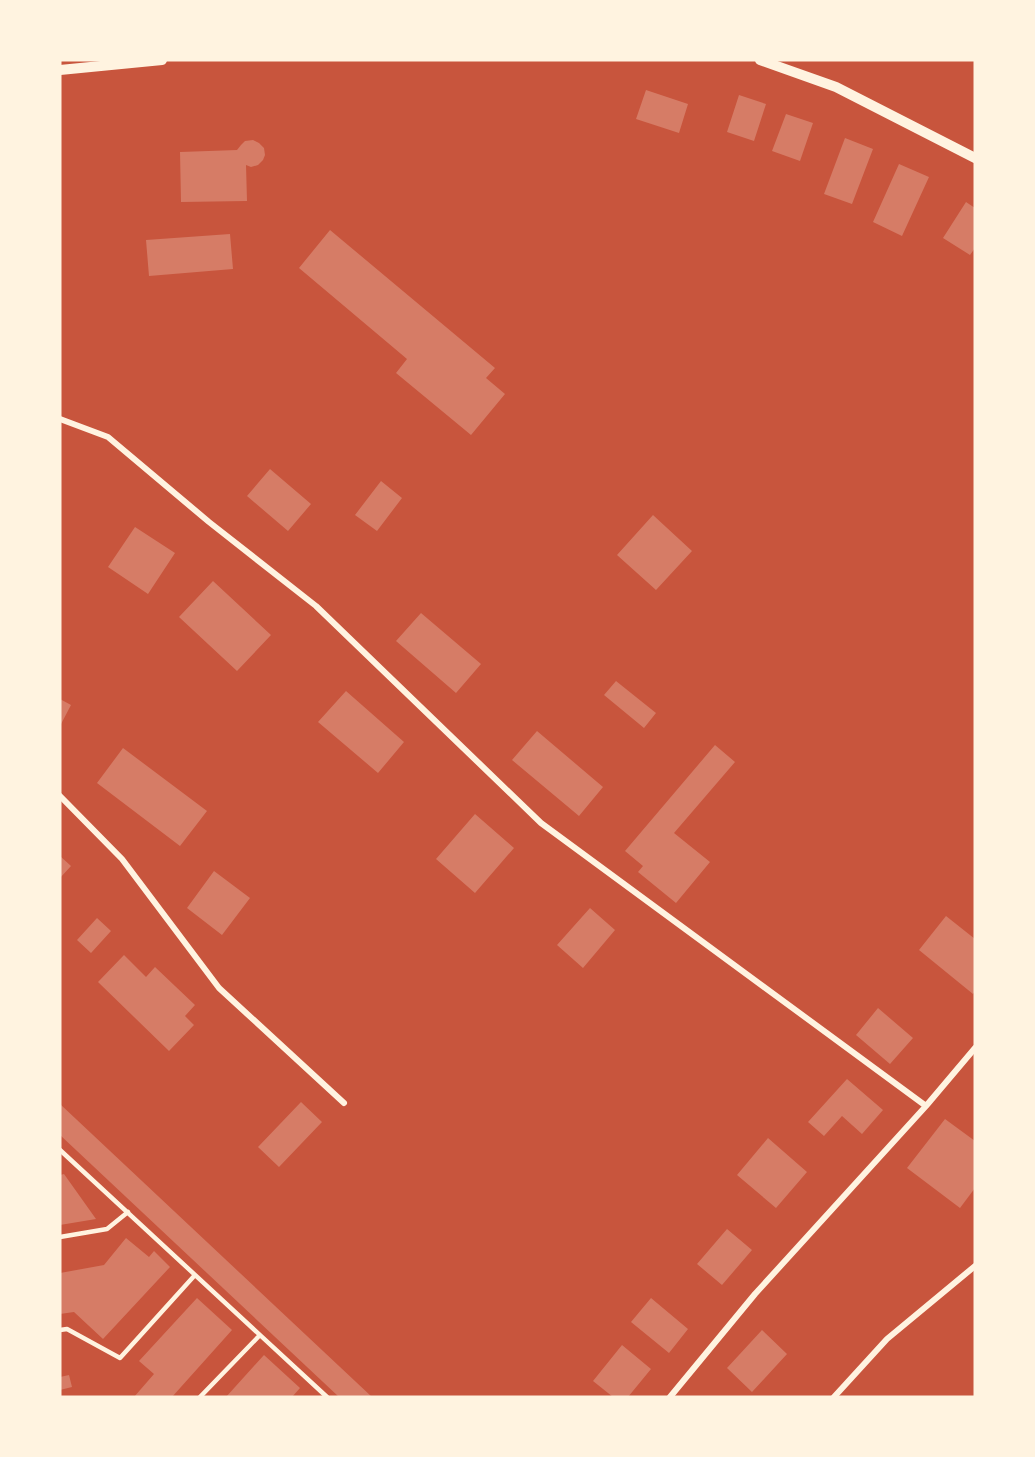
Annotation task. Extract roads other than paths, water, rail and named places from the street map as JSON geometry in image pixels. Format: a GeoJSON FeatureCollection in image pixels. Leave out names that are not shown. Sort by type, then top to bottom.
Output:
{"type":"FeatureCollection","features":[{"type":"Feature","properties":{"kind":"street"},"geometry":{"type":"LineString","coordinates":[[60,70],[162,60]]}},
{"type":"Feature","properties":{"kind":"street"},"geometry":{"type":"LineString","coordinates":[[760,60],[836,87],[975,158]]}},
{"type":"Feature","properties":{"kind":"street"},"geometry":{"type":"LineString","coordinates":[[60,419],[108,437],[209,522],[316,606],[542,823],[926,1107]]}},
{"type":"Feature","properties":{"kind":"street"},"geometry":{"type":"LineString","coordinates":[[60,796],[122,859],[219,988],[344,1102]]}},
{"type":"Feature","properties":{"kind":"street"},"geometry":{"type":"LineString","coordinates":[[670,1397],[755,1294],[926,1107],[975,1048]]}},
{"type":"Feature","properties":{"kind":"street"},"geometry":{"type":"LineString","coordinates":[[834,1397],[886,1339],[975,1266]]}},
{"type":"Feature","properties":{"kind":"lane"},"geometry":{"type":"LineString","coordinates":[[60,1150],[260,1335],[320,1395],[327,1397]]}},
{"type":"Feature","properties":{"kind":"lane"},"geometry":{"type":"LineString","coordinates":[[60,1158],[69,1157]]}},
{"type":"Feature","properties":{"kind":"lane"},"geometry":{"type":"LineString","coordinates":[[60,1237],[107,1229],[128,1212]]}},
{"type":"Feature","properties":{"kind":"lane"},"geometry":{"type":"LineString","coordinates":[[60,1330],[67,1329],[120,1358],[195,1275]]}},
{"type":"Feature","properties":{"kind":"lane"},"geometry":{"type":"LineString","coordinates":[[200,1397],[260,1335]]}}]}
